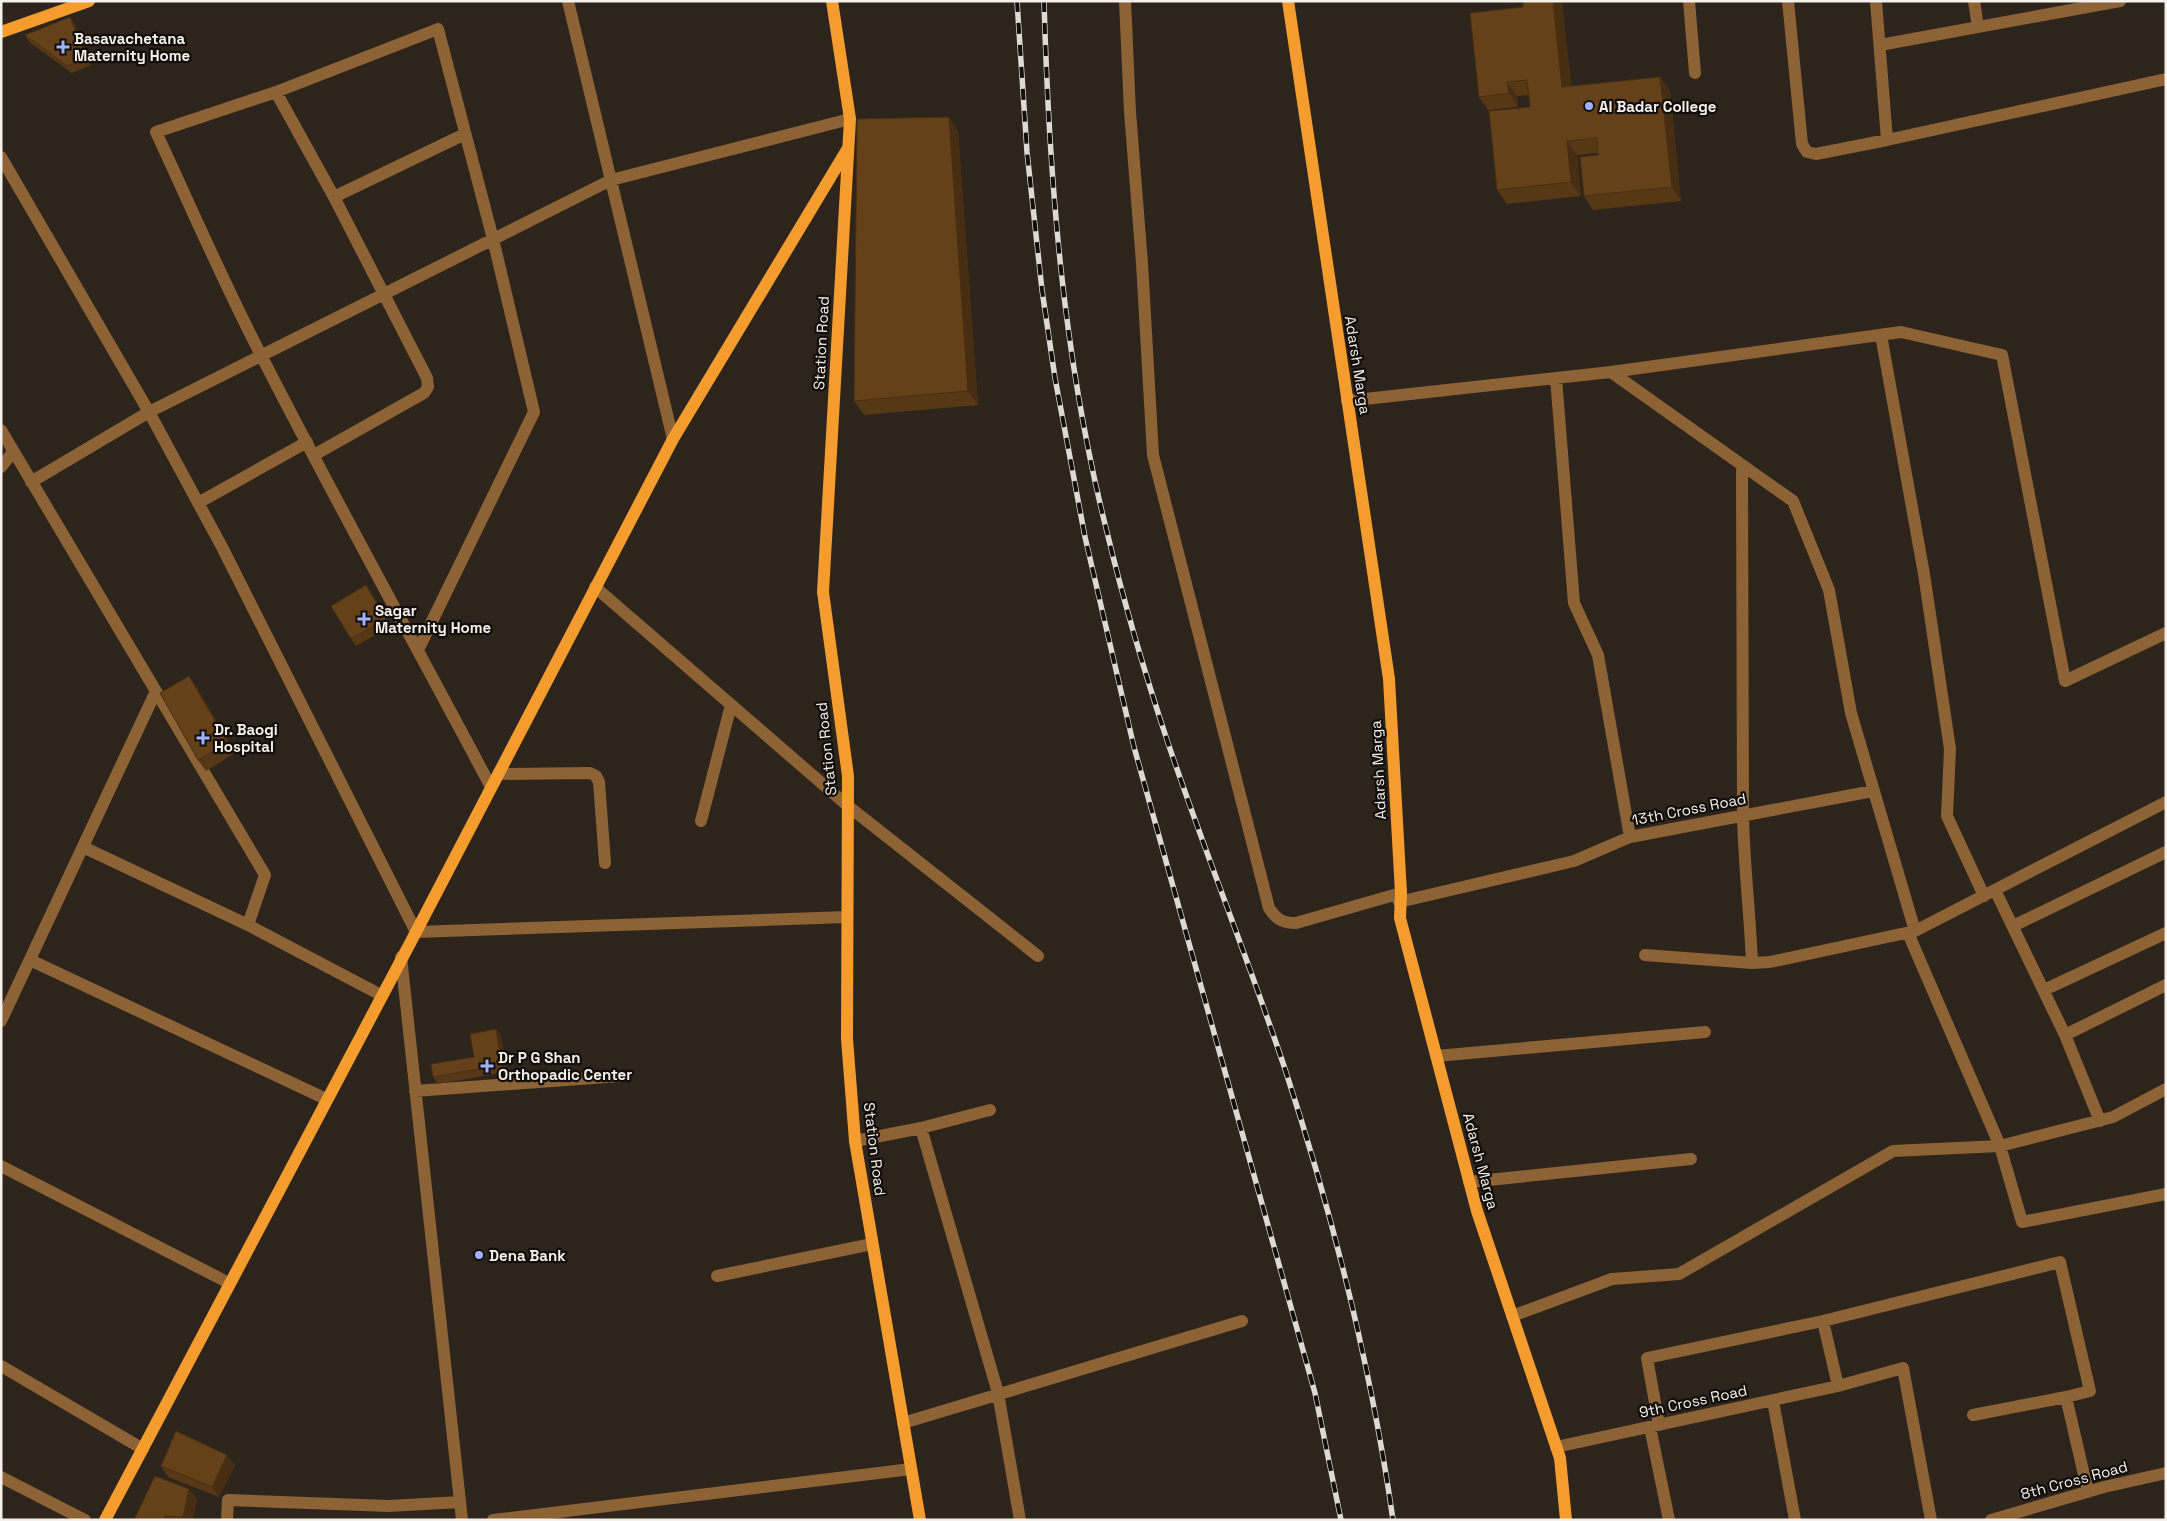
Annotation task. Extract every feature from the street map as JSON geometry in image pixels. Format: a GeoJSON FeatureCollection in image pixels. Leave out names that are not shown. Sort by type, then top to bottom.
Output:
{"type":"FeatureCollection","features":[{"type":"Feature","properties":{"kind":"main road"},"geometry":{"type":"LineString","coordinates":[[1,32],[89,1]]}},
{"type":"Feature","properties":{"kind":"main road","name":"Station Road"},"geometry":{"type":"LineString","coordinates":[[832,1],[850,119],[823,592],[848,776],[847,1039],[855,1141],[920,1520]]}},
{"type":"Feature","properties":{"kind":"main road","name":"Adarsh Marga"},"geometry":{"type":"LineString","coordinates":[[1288,1],[1389,679],[1400,918],[1469,1182],[1560,1458],[1566,1520]]}},
{"type":"Feature","properties":{"kind":"main road"},"geometry":{"type":"LineString","coordinates":[[105,1520],[401,957],[416,932],[673,439],[848,148]]}},
{"type":"Feature","properties":{"kind":"street"},"geometry":{"type":"LineString","coordinates":[[568,1],[673,439]]}},
{"type":"Feature","properties":{"kind":"street","name":"13th Cross Road"},"geometry":{"type":"LineString","coordinates":[[1125,1],[1130,112],[1142,263],[1152,455],[1269,908],[1275,918],[1285,923],[1296,923],[1400,897],[1574,862],[1630,837],[1874,791]]}},
{"type":"Feature","properties":{"kind":"street"},"geometry":{"type":"LineString","coordinates":[[1689,1],[1695,73]]}},
{"type":"Feature","properties":{"kind":"street"},"geometry":{"type":"LineString","coordinates":[[1788,1],[1802,144],[1807,152],[1816,154],[2166,79]]}},
{"type":"Feature","properties":{"kind":"street"},"geometry":{"type":"LineString","coordinates":[[1876,1],[1887,140]]}},
{"type":"Feature","properties":{"kind":"street"},"geometry":{"type":"LineString","coordinates":[[1974,1],[1978,28]]}},
{"type":"Feature","properties":{"kind":"street"},"geometry":{"type":"LineString","coordinates":[[1880,46],[2120,1]]}},
{"type":"Feature","properties":{"kind":"street"},"geometry":{"type":"LineString","coordinates":[[418,650],[534,412],[493,239],[438,29],[276,92],[156,132],[261,356],[491,787]]}},
{"type":"Feature","properties":{"kind":"street"},"geometry":{"type":"LineString","coordinates":[[276,92],[334,197],[427,378],[428,387],[424,393],[314,455]]}},
{"type":"Feature","properties":{"kind":"street"},"geometry":{"type":"LineString","coordinates":[[31,482],[149,412],[611,180],[850,119]]}},
{"type":"Feature","properties":{"kind":"street"},"geometry":{"type":"LineString","coordinates":[[334,197],[465,134]]}},
{"type":"Feature","properties":{"kind":"street"},"geometry":{"type":"LineString","coordinates":[[1,157],[149,412],[198,502],[416,932],[848,917]]}},
{"type":"Feature","properties":{"kind":"street"},"geometry":{"type":"LineString","coordinates":[[1347,401],[1610,372],[1901,332],[2002,355],[2065,681],[2166,633]]}},
{"type":"Feature","properties":{"kind":"street"},"geometry":{"type":"LineString","coordinates":[[1881,334],[1924,574],[1950,749],[1947,816],[1990,893],[2013,926],[2065,1036],[2100,1120]]}},
{"type":"Feature","properties":{"kind":"street"},"geometry":{"type":"LineString","coordinates":[[1610,372],[1793,501],[1829,590],[1851,713],[1874,791],[1911,932],[2000,1146],[2022,1222],[2166,1194]]}},
{"type":"Feature","properties":{"kind":"street"},"geometry":{"type":"LineString","coordinates":[[1556,378],[1574,602],[1598,654],[1630,837]]}},
{"type":"Feature","properties":{"kind":"street"},"geometry":{"type":"LineString","coordinates":[[1,430],[265,874],[248,925]]}},
{"type":"Feature","properties":{"kind":"street"},"geometry":{"type":"LineString","coordinates":[[198,502],[307,442]]}},
{"type":"Feature","properties":{"kind":"street"},"geometry":{"type":"LineString","coordinates":[[1,467],[13,452]]}},
{"type":"Feature","properties":{"kind":"street"},"geometry":{"type":"LineString","coordinates":[[1742,465],[1744,868],[1750,914],[1752,963]]}},
{"type":"Feature","properties":{"kind":"street"},"geometry":{"type":"LineString","coordinates":[[595,587],[848,806],[1038,956]]}},
{"type":"Feature","properties":{"kind":"street"},"geometry":{"type":"LineString","coordinates":[[1,1021],[156,691]]}},
{"type":"Feature","properties":{"kind":"street"},"geometry":{"type":"LineString","coordinates":[[701,821],[731,704]]}},
{"type":"Feature","properties":{"kind":"street"},"geometry":{"type":"LineString","coordinates":[[498,774],[590,773],[596,776],[599,782],[604,862]]}},
{"type":"Feature","properties":{"kind":"street"},"geometry":{"type":"LineString","coordinates":[[1645,955],[1752,963],[1770,962],[1911,932],[2166,802]]}},
{"type":"Feature","properties":{"kind":"street"},"geometry":{"type":"LineString","coordinates":[[83,847],[248,925],[381,995]]}},
{"type":"Feature","properties":{"kind":"street"},"geometry":{"type":"LineString","coordinates":[[2013,926],[2166,852]]}},
{"type":"Feature","properties":{"kind":"street"},"geometry":{"type":"LineString","coordinates":[[2044,990],[2166,933]]}},
{"type":"Feature","properties":{"kind":"street"},"geometry":{"type":"LineString","coordinates":[[401,957],[462,1520]]}},
{"type":"Feature","properties":{"kind":"street"},"geometry":{"type":"LineString","coordinates":[[30,960],[326,1099]]}},
{"type":"Feature","properties":{"kind":"street"},"geometry":{"type":"LineString","coordinates":[[2065,1036],[2166,985]]}},
{"type":"Feature","properties":{"kind":"street"},"geometry":{"type":"LineString","coordinates":[[1436,1056],[1704,1032]]}},
{"type":"Feature","properties":{"kind":"street"},"geometry":{"type":"LineString","coordinates":[[415,1091],[621,1076]]}},
{"type":"Feature","properties":{"kind":"street"},"geometry":{"type":"LineString","coordinates":[[1512,1316],[1612,1279],[1679,1274],[1893,1151],[2000,1146],[2113,1117],[2166,1089]]}},
{"type":"Feature","properties":{"kind":"street"},"geometry":{"type":"LineString","coordinates":[[855,1141],[921,1128],[990,1110]]}},
{"type":"Feature","properties":{"kind":"street"},"geometry":{"type":"LineString","coordinates":[[921,1128],[998,1393],[1020,1520]]}},
{"type":"Feature","properties":{"kind":"street"},"geometry":{"type":"LineString","coordinates":[[1469,1182],[1690,1159]]}},
{"type":"Feature","properties":{"kind":"street"},"geometry":{"type":"LineString","coordinates":[[1,1166],[230,1283]]}},
{"type":"Feature","properties":{"kind":"street"},"geometry":{"type":"LineString","coordinates":[[717,1276],[872,1244]]}},
{"type":"Feature","properties":{"kind":"street"},"geometry":{"type":"LineString","coordinates":[[1669,1520],[1654,1426],[1648,1358],[1823,1320],[2060,1262],[2090,1392],[1974,1415]]}},
{"type":"Feature","properties":{"kind":"street"},"geometry":{"type":"LineString","coordinates":[[1823,1320],[1838,1386]]}},
{"type":"Feature","properties":{"kind":"street"},"geometry":{"type":"LineString","coordinates":[[903,1423],[1242,1321]]}},
{"type":"Feature","properties":{"kind":"street"},"geometry":{"type":"LineString","coordinates":[[1,1366],[143,1449]]}},
{"type":"Feature","properties":{"kind":"street","name":"9th Cross Road"},"geometry":{"type":"LineString","coordinates":[[1556,1447],[1838,1386],[1904,1368],[1931,1520]]}},
{"type":"Feature","properties":{"kind":"street"},"geometry":{"type":"LineString","coordinates":[[2066,1397],[2088,1492]]}},
{"type":"Feature","properties":{"kind":"street"},"geometry":{"type":"LineString","coordinates":[[1773,1400],[1795,1520]]}},
{"type":"Feature","properties":{"kind":"street"},"geometry":{"type":"LineString","coordinates":[[493,1520],[911,1469]]}},
{"type":"Feature","properties":{"kind":"street","name":"8th Cross Road"},"geometry":{"type":"LineString","coordinates":[[1991,1520],[2020,1516],[2088,1492],[2166,1473]]}},
{"type":"Feature","properties":{"kind":"street"},"geometry":{"type":"LineString","coordinates":[[1,1477],[85,1520]]}},
{"type":"Feature","properties":{"kind":"street"},"geometry":{"type":"LineString","coordinates":[[227,1520],[228,1500],[390,1506],[460,1502]]}},
{"type":"Feature","properties":{"kind":"building"},"geometry":{"type":"Polygon","coordinates":[[[1523,1],[1553,1],[1562,87],[1660,77],[1672,187],[1584,196],[1580,157],[1598,155],[1597,138],[1567,141],[1571,182],[1497,190],[1489,111],[1530,107],[1527,80],[1507,82],[1509,93],[1479,97],[1470,13],[1523,7],[1523,1]]]}},
{"type":"Feature","properties":{"kind":"building"},"geometry":{"type":"Polygon","coordinates":[[[70,17],[86,58],[67,66],[25,35],[70,17]]]}},
{"type":"Feature","properties":{"kind":"building"},"geometry":{"type":"Polygon","coordinates":[[[949,117],[968,391],[854,401],[857,119],[949,117]]]}},
{"type":"Feature","properties":{"kind":"building"},"geometry":{"type":"Polygon","coordinates":[[[366,585],[386,619],[351,639],[331,606],[366,585]]]}},
{"type":"Feature","properties":{"kind":"building"},"geometry":{"type":"Polygon","coordinates":[[[189,676],[228,743],[198,760],[160,693],[189,676]]]}},
{"type":"Feature","properties":{"kind":"building"},"geometry":{"type":"Polygon","coordinates":[[[496,1029],[502,1065],[433,1077],[431,1064],[474,1057],[470,1034],[496,1029]]]}},
{"type":"Feature","properties":{"kind":"building"},"geometry":{"type":"Polygon","coordinates":[[[176,1431],[227,1455],[212,1487],[161,1466],[176,1431]]]}},
{"type":"Feature","properties":{"kind":"building"},"geometry":{"type":"Polygon","coordinates":[[[155,1476],[189,1489],[183,1517],[165,1516],[164,1520],[134,1520],[155,1476]]]}},
{"type":"Feature","properties":{"kind":"railway"},"geometry":{"type":"LineString","coordinates":[[1017,1],[1027,152],[1042,290],[1055,378],[1085,537],[1134,747],[1315,1393],[1341,1520]]}},
{"type":"Feature","properties":{"kind":"railway"},"geometry":{"type":"LineString","coordinates":[[1044,1],[1050,135],[1061,268],[1079,401],[1092,467],[1120,585],[1159,717],[1271,1028],[1303,1124],[1349,1292],[1362,1348],[1374,1405],[1393,1520]]}},
{"type":"Feature","properties":{"kind":"place","name":"Basavachetana Maternity Home"},"geometry":{"type":"Point","coordinates":[63,47]}},
{"type":"Feature","properties":{"kind":"place","name":"Al Badar College"},"geometry":{"type":"Point","coordinates":[1589,106]}},
{"type":"Feature","properties":{"kind":"place","name":"Sagar Maternity Home"},"geometry":{"type":"Point","coordinates":[364,619]}},
{"type":"Feature","properties":{"kind":"place","name":"Dr. Baogi Hospital"},"geometry":{"type":"Point","coordinates":[203,738]}},
{"type":"Feature","properties":{"kind":"place","name":"Dr P G Shan Orthopadic Center"},"geometry":{"type":"Point","coordinates":[487,1066]}},
{"type":"Feature","properties":{"kind":"place","name":"Dena Bank"},"geometry":{"type":"Point","coordinates":[479,1255]}}]}
